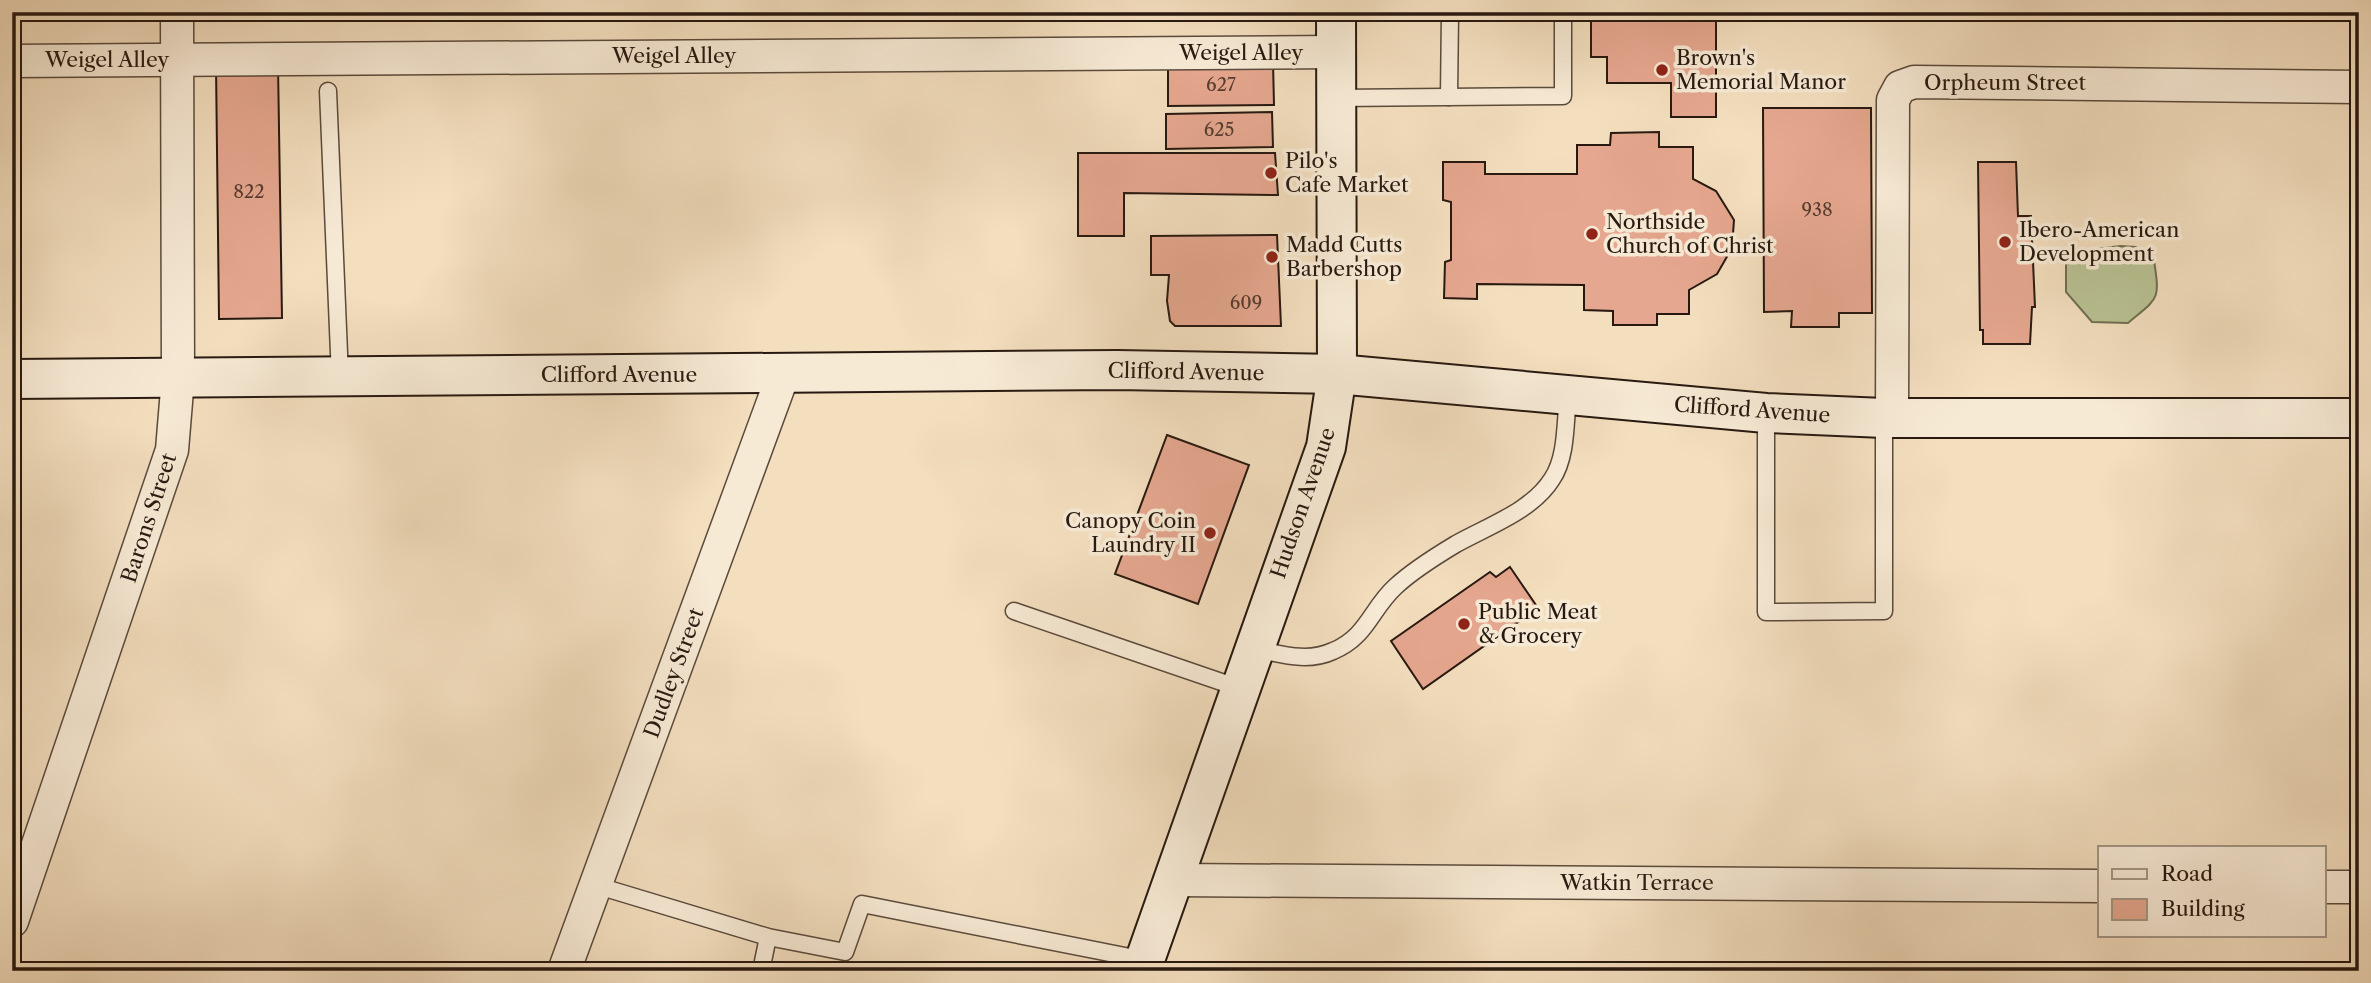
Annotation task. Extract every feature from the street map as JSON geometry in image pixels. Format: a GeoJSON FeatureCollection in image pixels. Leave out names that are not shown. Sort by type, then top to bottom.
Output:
{"type":"FeatureCollection","features":[{"type":"Feature","properties":{"kind":"main road","name":"Hudson Avenue"},"geometry":{"type":"LineString","coordinates":[[1143,965],[1326,447],[1337,374],[1336,12]]}},
{"type":"Feature","properties":{"kind":"main road","name":"Clifford Avenue"},"geometry":{"type":"LineString","coordinates":[[12,379],[1117,370],[1337,374],[1766,413],[1888,417],[2359,418]]}},
{"type":"Feature","properties":{"kind":"street","name":"Barons Street"},"geometry":{"type":"LineString","coordinates":[[12,921],[164,479],[177,417],[177,12]]}},
{"type":"Feature","properties":{"kind":"street","name":"Weigel Alley"},"geometry":{"type":"LineString","coordinates":[[12,61],[1337,52]]}},
{"type":"Feature","properties":{"kind":"street","name":"Orpheum Street"},"geometry":{"type":"LineString","coordinates":[[1888,417],[1893,100],[1900,87],[1914,82],[2359,87]]}},
{"type":"Feature","properties":{"kind":"street","name":"Dudley Street"},"geometry":{"type":"LineString","coordinates":[[564,971],[783,374]]}},
{"type":"Feature","properties":{"kind":"street","name":"Watkin Terrace"},"geometry":{"type":"LineString","coordinates":[[1174,880],[2098,886]]}},
{"type":"Feature","properties":{"kind":"street"},"geometry":{"type":"LineString","coordinates":[[2326,887],[2359,887]]}},
{"type":"Feature","properties":{"kind":"lane"},"geometry":{"type":"LineString","coordinates":[[1449,97],[1450,12]]}},
{"type":"Feature","properties":{"kind":"lane"},"geometry":{"type":"LineString","coordinates":[[1337,98],[1563,96],[1563,12]]}},
{"type":"Feature","properties":{"kind":"lane"},"geometry":{"type":"LineString","coordinates":[[328,91],[340,377]]}},
{"type":"Feature","properties":{"kind":"lane"},"geometry":{"type":"LineString","coordinates":[[1253,648],[1304,659],[1333,652],[1360,635],[1394,588],[1453,546],[1519,510],[1547,487],[1555,476],[1562,457],[1568,396]]}},
{"type":"Feature","properties":{"kind":"lane"},"geometry":{"type":"LineString","coordinates":[[1766,413],[1766,612],[1884,611],[1888,417]]}},
{"type":"Feature","properties":{"kind":"lane"},"geometry":{"type":"LineString","coordinates":[[1014,611],[1239,688]]}},
{"type":"Feature","properties":{"kind":"lane"},"geometry":{"type":"LineString","coordinates":[[595,885],[768,937],[845,952],[862,904],[1143,965]]}},
{"type":"Feature","properties":{"kind":"lane"},"geometry":{"type":"LineString","coordinates":[[761,971],[768,937]]}},
{"type":"Feature","properties":{"kind":"green space"},"geometry":{"type":"Polygon","coordinates":[[[2120,246],[2136,247],[2154,260],[2157,283],[2155,297],[2128,323],[2092,322],[2066,292],[2066,253],[2120,246]]]}},
{"type":"Feature","properties":{"kind":"building","name":"Brown's Memorial Manor"},"geometry":{"type":"Polygon","coordinates":[[[1591,12],[1716,12],[1716,117],[1671,117],[1671,83],[1607,83],[1607,57],[1591,57],[1591,12]]]}},
{"type":"Feature","properties":{"kind":"building"},"geometry":{"type":"Polygon","coordinates":[[[1273,62],[1274,105],[1168,106],[1168,66],[1273,62]]]}},
{"type":"Feature","properties":{"kind":"building"},"geometry":{"type":"Polygon","coordinates":[[[278,65],[282,318],[219,319],[216,66],[278,65]]]}},
{"type":"Feature","properties":{"kind":"building"},"geometry":{"type":"Polygon","coordinates":[[[1763,108],[1871,108],[1872,313],[1839,313],[1839,327],[1791,327],[1792,311],[1764,312],[1763,108]]]}},
{"type":"Feature","properties":{"kind":"building"},"geometry":{"type":"Polygon","coordinates":[[[1272,112],[1273,147],[1166,149],[1166,114],[1272,112]]]}},
{"type":"Feature","properties":{"kind":"building","name":"Northside Church of Christ"},"geometry":{"type":"Polygon","coordinates":[[[1659,132],[1659,147],[1693,147],[1693,179],[1716,191],[1734,220],[1732,248],[1717,274],[1689,290],[1689,314],[1657,314],[1657,325],[1613,325],[1613,311],[1584,310],[1584,285],[1477,284],[1477,299],[1444,298],[1445,262],[1451,260],[1451,202],[1443,200],[1443,162],[1485,162],[1485,174],[1577,174],[1577,145],[1610,145],[1611,133],[1659,132]]]}},
{"type":"Feature","properties":{"kind":"building"},"geometry":{"type":"Polygon","coordinates":[[[1078,153],[1275,153],[1278,195],[1124,193],[1124,236],[1078,236],[1078,153]]]}},
{"type":"Feature","properties":{"kind":"building","name":"Ibero-American Development"},"geometry":{"type":"Polygon","coordinates":[[[1978,162],[2016,162],[2018,216],[2031,216],[2035,307],[2032,307],[2030,344],[1983,344],[1983,330],[1980,330],[1978,162]]]}},
{"type":"Feature","properties":{"kind":"building"},"geometry":{"type":"Polygon","coordinates":[[[1277,235],[1281,326],[1175,326],[1170,321],[1167,301],[1169,275],[1151,275],[1151,236],[1277,235]]]}},
{"type":"Feature","properties":{"kind":"building"},"geometry":{"type":"Polygon","coordinates":[[[1167,435],[1249,465],[1198,604],[1115,574],[1167,435]]]}},
{"type":"Feature","properties":{"kind":"building","name":"Public Meat & Grocery"},"geometry":{"type":"Polygon","coordinates":[[[1510,567],[1538,608],[1423,689],[1391,641],[1490,572],[1496,577],[1510,567]]]}},
{"type":"Feature","properties":{"kind":"place","name":"Brown's Memorial Manor"},"geometry":{"type":"Point","coordinates":[1662,70]}},
{"type":"Feature","properties":{"kind":"place","name":"Pilo's Cafe Market"},"geometry":{"type":"Point","coordinates":[1271,173]}},
{"type":"Feature","properties":{"kind":"place","name":"Northside Church of Christ"},"geometry":{"type":"Point","coordinates":[1592,234]}},
{"type":"Feature","properties":{"kind":"place","name":"Ibero-American Development"},"geometry":{"type":"Point","coordinates":[2005,242]}},
{"type":"Feature","properties":{"kind":"place","name":"Madd Cutts Barbershop"},"geometry":{"type":"Point","coordinates":[1272,257]}},
{"type":"Feature","properties":{"kind":"place","name":"Canopy Coin Laundry II"},"geometry":{"type":"Point","coordinates":[1210,533]}},
{"type":"Feature","properties":{"kind":"place","name":"Public Meat & Grocery"},"geometry":{"type":"Point","coordinates":[1464,624]}}]}
